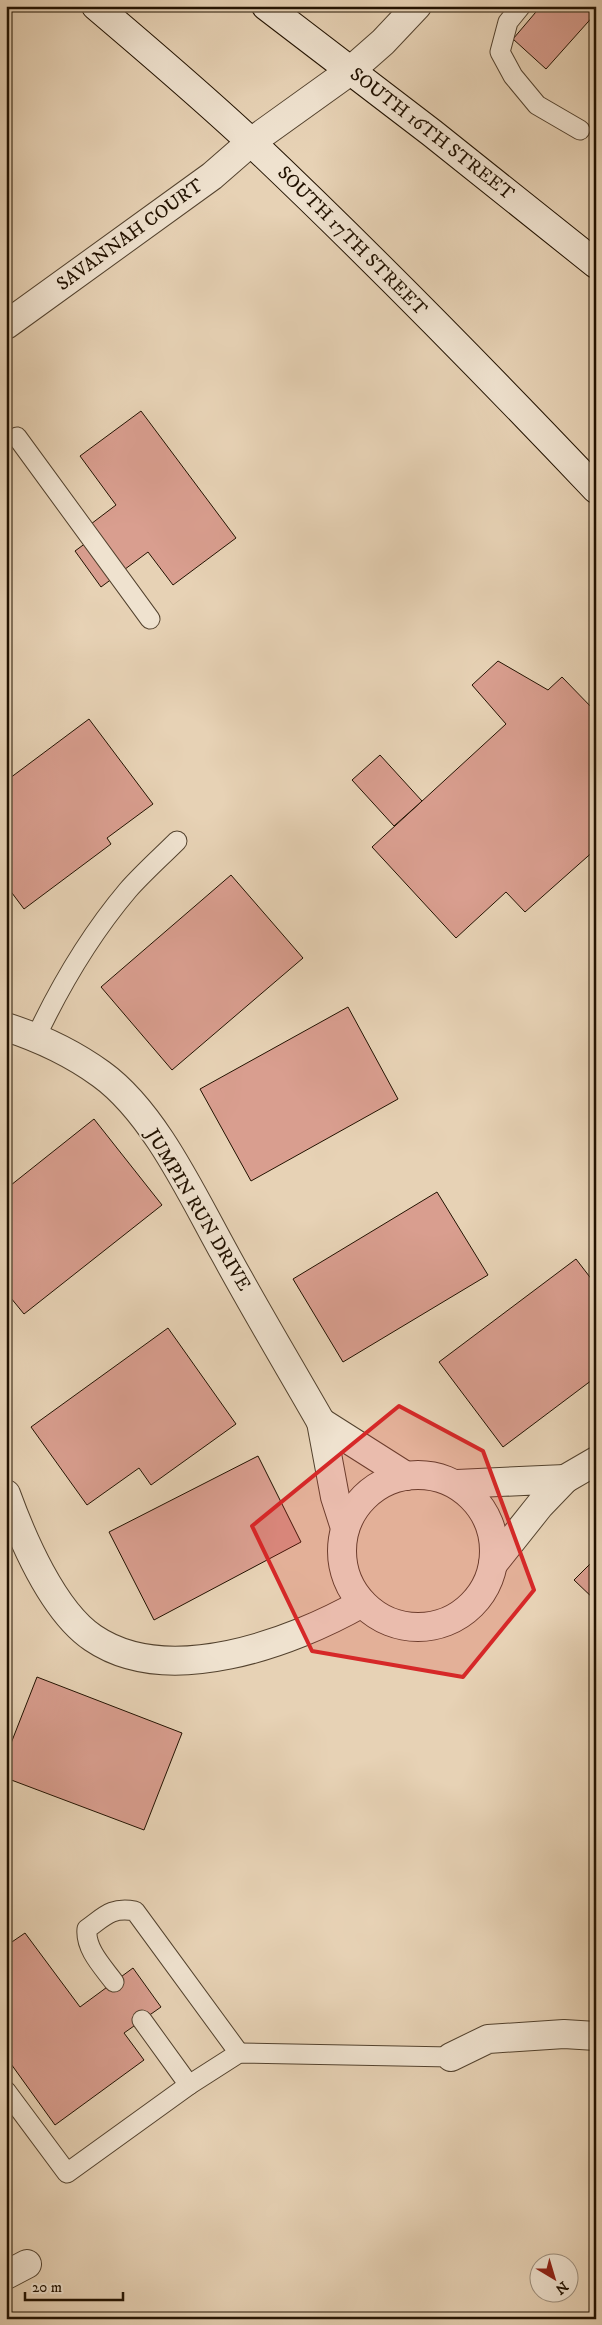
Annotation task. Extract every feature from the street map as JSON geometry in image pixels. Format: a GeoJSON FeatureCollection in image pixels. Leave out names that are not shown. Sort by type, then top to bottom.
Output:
{"type":"FeatureCollection","features":[{"type":"Feature","properties":{"kind":"street","name":"SOUTH 17TH STREET"},"geometry":{"type":"LineString","coordinates":[[96,6],[251,142],[485,373],[596,489]]}},
{"type":"Feature","properties":{"kind":"street","name":"SOUTH 16TH STREET"},"geometry":{"type":"LineString","coordinates":[[266,6],[432,133],[596,264]]}},
{"type":"Feature","properties":{"kind":"street","name":"SAVANNAH COURT"},"geometry":{"type":"LineString","coordinates":[[6,326],[212,176],[251,142],[350,71],[383,42],[417,6]]}},
{"type":"Feature","properties":{"kind":"street","name":"JUMPIN RUN DRIVE"},"geometry":{"type":"LineString","coordinates":[[6,1028],[36,1037],[68,1053],[102,1075],[132,1104],[164,1145],[321,1422],[335,1497],[345,1528]]}},
{"type":"Feature","properties":{"kind":"street","name":"JUMPIN RUN DRIVE"},"geometry":{"type":"LineString","coordinates":[[321,1422],[406,1476]]}},
{"type":"Feature","properties":{"kind":"street","name":"JUMPIN RUN DRIVE"},"geometry":{"type":"LineString","coordinates":[[493,1564],[493,1533],[486,1515],[474,1499],[457,1484],[441,1478],[422,1474],[406,1476],[383,1483],[367,1494],[354,1510],[345,1528],[342,1548],[344,1568],[350,1587],[362,1603],[378,1616],[396,1624],[416,1627],[436,1625],[454,1618],[471,1606],[483,1590],[493,1564],[540,1505],[565,1479],[596,1461]]}},
{"type":"Feature","properties":{"kind":"street","name":"JUMPIN RUN DRIVE"},"geometry":{"type":"LineString","coordinates":[[457,1484],[565,1479]]}},
{"type":"Feature","properties":{"kind":"street"},"geometry":{"type":"LineString","coordinates":[[6,1494],[20,1533],[32,1556],[73,1620],[93,1638],[136,1656],[175,1660],[205,1658],[245,1650],[285,1640],[332,1620],[362,1603]]}},
{"type":"Feature","properties":{"kind":"street"},"geometry":{"type":"LineString","coordinates":[[451,2057],[488,2039],[564,2034],[596,2036]]}},
{"type":"Feature","properties":{"kind":"lane"},"geometry":{"type":"LineString","coordinates":[[521,6],[508,22],[500,52],[513,76],[537,106],[580,130]]}},
{"type":"Feature","properties":{"kind":"lane"},"geometry":{"type":"LineString","coordinates":[[17,437],[150,619]]}},
{"type":"Feature","properties":{"kind":"lane"},"geometry":{"type":"LineString","coordinates":[[36,1037],[55,996],[97,928],[129,889],[177,841]]}},
{"type":"Feature","properties":{"kind":"lane"},"geometry":{"type":"LineString","coordinates":[[114,1982],[89,1946],[86,1938],[87,1929],[111,1911],[122,1909],[134,1910],[239,2053]]}},
{"type":"Feature","properties":{"kind":"lane"},"geometry":{"type":"LineString","coordinates":[[142,2020],[189,2084]]}},
{"type":"Feature","properties":{"kind":"lane"},"geometry":{"type":"LineString","coordinates":[[6,2091],[66,2173],[189,2084],[239,2053],[451,2057]]}},
{"type":"Feature","properties":{"kind":"highlighted area"},"geometry":{"type":"Polygon","coordinates":[[[399,1406],[483,1451],[534,1590],[463,1677],[312,1651],[252,1526],[399,1406]]]}},
{"type":"Feature","properties":{"kind":"building"},"geometry":{"type":"Polygon","coordinates":[[[541,6],[596,6],[596,13],[546,69],[513,39],[541,6]]]}},
{"type":"Feature","properties":{"kind":"building"},"geometry":{"type":"Polygon","coordinates":[[[141,411],[236,538],[173,585],[148,552],[101,587],[75,551],[94,537],[87,527],[116,505],[80,456],[141,411]]]}},
{"type":"Feature","properties":{"kind":"building"},"geometry":{"type":"Polygon","coordinates":[[[498,661],[548,690],[562,677],[596,712],[596,849],[525,912],[506,892],[456,938],[372,847],[506,724],[472,685],[498,661]]]}},
{"type":"Feature","properties":{"kind":"building"},"geometry":{"type":"Polygon","coordinates":[[[89,719],[153,804],[107,838],[111,844],[24,909],[6,885],[6,781],[89,719]]]}},
{"type":"Feature","properties":{"kind":"building"},"geometry":{"type":"Polygon","coordinates":[[[380,755],[422,801],[394,826],[352,780],[380,755]]]}},
{"type":"Feature","properties":{"kind":"building"},"geometry":{"type":"Polygon","coordinates":[[[231,875],[303,958],[172,1070],[101,987],[231,875]]]}},
{"type":"Feature","properties":{"kind":"building"},"geometry":{"type":"Polygon","coordinates":[[[348,1007],[398,1099],[251,1181],[200,1089],[348,1007]]]}},
{"type":"Feature","properties":{"kind":"building"},"geometry":{"type":"Polygon","coordinates":[[[94,1119],[162,1205],[24,1314],[6,1292],[6,1189],[94,1119]]]}},
{"type":"Feature","properties":{"kind":"building"},"geometry":{"type":"Polygon","coordinates":[[[437,1192],[488,1275],[343,1362],[293,1279],[437,1192]]]}},
{"type":"Feature","properties":{"kind":"building"},"geometry":{"type":"Polygon","coordinates":[[[576,1259],[596,1285],[596,1377],[503,1447],[439,1362],[576,1259]]]}},
{"type":"Feature","properties":{"kind":"building"},"geometry":{"type":"Polygon","coordinates":[[[168,1328],[236,1424],[151,1485],[139,1468],[87,1505],[31,1427],[168,1328]]]}},
{"type":"Feature","properties":{"kind":"building"},"geometry":{"type":"Polygon","coordinates":[[[258,1456],[301,1542],[154,1620],[109,1532],[258,1456]]]}},
{"type":"Feature","properties":{"kind":"building"},"geometry":{"type":"Polygon","coordinates":[[[596,1558],[596,1601],[574,1580],[596,1558]]]}},
{"type":"Feature","properties":{"kind":"building"},"geometry":{"type":"Polygon","coordinates":[[[37,1677],[182,1733],[144,1830],[6,1778],[6,1756],[37,1677]]]}},
{"type":"Feature","properties":{"kind":"building"},"geometry":{"type":"Polygon","coordinates":[[[25,1933],[80,2007],[133,1968],[161,2007],[124,2033],[144,2060],[55,2125],[6,2057],[6,1946],[25,1933]]]}}]}
